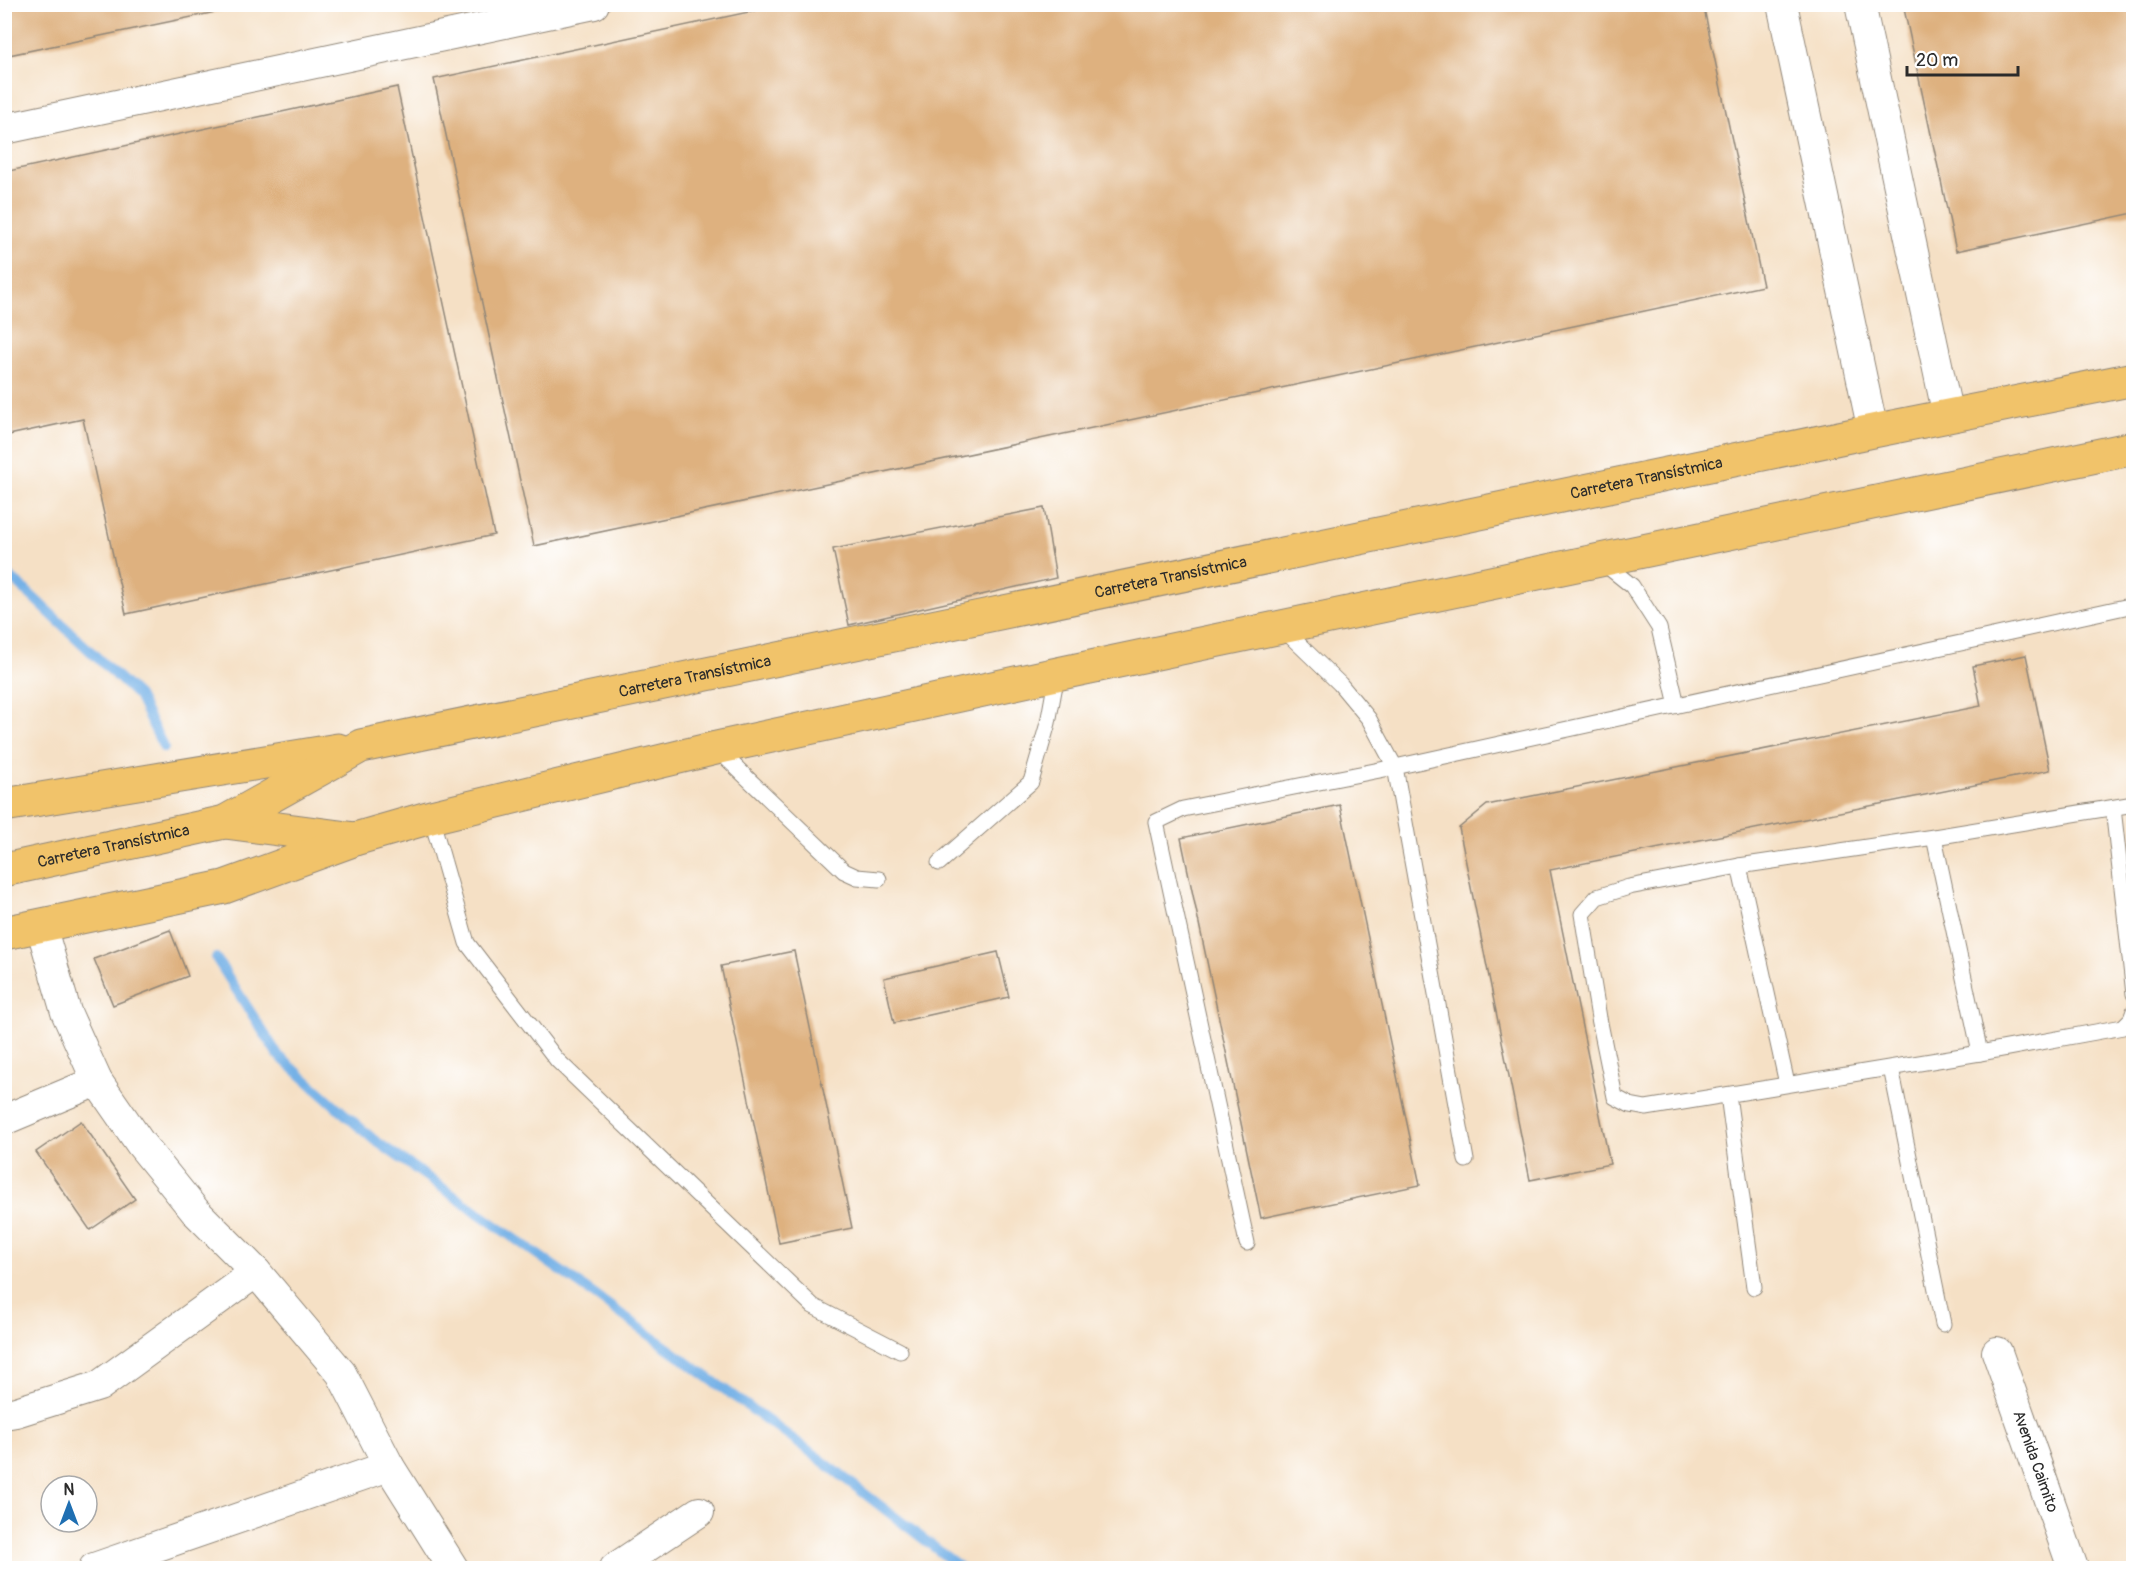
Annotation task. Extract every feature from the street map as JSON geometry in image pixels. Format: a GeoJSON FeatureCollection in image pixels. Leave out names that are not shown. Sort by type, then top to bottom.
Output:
{"type":"FeatureCollection","features":[{"type":"Feature","properties":{"kind":"main road","name":"Carretera Transístmica"},"geometry":{"type":"LineString","coordinates":[[4,870],[225,822],[361,746],[1873,431],[2133,379]]}},
{"type":"Feature","properties":{"kind":"main road","name":"Carretera Transístmica"},"geometry":{"type":"LineString","coordinates":[[225,822],[355,839],[431,817],[717,748],[1057,674],[2133,448]]}},
{"type":"Feature","properties":{"kind":"main road"},"geometry":{"type":"LineString","coordinates":[[4,805],[361,746]]}},
{"type":"Feature","properties":{"kind":"main road"},"geometry":{"type":"LineString","coordinates":[[4,933],[224,887],[355,839]]}},
{"type":"Feature","properties":{"kind":"street"},"geometry":{"type":"LineString","coordinates":[[4,129],[594,4]]}},
{"type":"Feature","properties":{"kind":"street"},"geometry":{"type":"LineString","coordinates":[[1782,4],[1873,431]]}},
{"type":"Feature","properties":{"kind":"street"},"geometry":{"type":"LineString","coordinates":[[1860,4],[1948,416]]}},
{"type":"Feature","properties":{"kind":"street"},"geometry":{"type":"LineString","coordinates":[[41,926],[66,1012],[97,1081],[140,1143],[195,1211],[256,1272],[341,1373],[389,1466],[453,1569]]}},
{"type":"Feature","properties":{"kind":"street"},"geometry":{"type":"LineString","coordinates":[[4,1120],[97,1081]]}},
{"type":"Feature","properties":{"kind":"street"},"geometry":{"type":"LineString","coordinates":[[4,1414],[99,1386],[256,1272]]}},
{"type":"Feature","properties":{"kind":"street","name":"Avenida Caimito"},"geometry":{"type":"LineString","coordinates":[[1997,1352],[2073,1569]]}},
{"type":"Feature","properties":{"kind":"street"},"geometry":{"type":"LineString","coordinates":[[94,1569],[133,1563],[389,1466]]}},
{"type":"Feature","properties":{"kind":"street"},"geometry":{"type":"LineString","coordinates":[[615,1569],[699,1512]]}},
{"type":"Feature","properties":{"kind":"lane"},"geometry":{"type":"LineString","coordinates":[[1600,560],[1632,585],[1659,628],[1677,705]]}},
{"type":"Feature","properties":{"kind":"lane"},"geometry":{"type":"LineString","coordinates":[[1247,1243],[1156,822],[1183,809],[1395,767],[2133,605]]}},
{"type":"Feature","properties":{"kind":"lane"},"geometry":{"type":"LineString","coordinates":[[1281,627],[1355,701],[1369,719],[1395,767],[1466,1160]]}},
{"type":"Feature","properties":{"kind":"lane"},"geometry":{"type":"LineString","coordinates":[[939,863],[1032,782],[1048,723],[1057,674]]}},
{"type":"Feature","properties":{"kind":"lane"},"geometry":{"type":"LineString","coordinates":[[717,748],[844,871],[857,877],[879,879]]}},
{"type":"Feature","properties":{"kind":"lane"},"geometry":{"type":"LineString","coordinates":[[2133,804],[1739,866],[1629,887],[1597,897],[1582,914],[1615,1097],[1630,1105],[1646,1108],[2123,1027],[2131,1019],[2133,1011]]}},
{"type":"Feature","properties":{"kind":"lane"},"geometry":{"type":"LineString","coordinates":[[2113,808],[2133,994]]}},
{"type":"Feature","properties":{"kind":"lane"},"geometry":{"type":"LineString","coordinates":[[431,817],[467,943],[557,1060],[813,1306],[900,1350]]}},
{"type":"Feature","properties":{"kind":"lane"},"geometry":{"type":"LineString","coordinates":[[1934,837],[1980,1053]]}},
{"type":"Feature","properties":{"kind":"lane"},"geometry":{"type":"LineString","coordinates":[[1739,866],[1787,1084]]}},
{"type":"Feature","properties":{"kind":"lane"},"geometry":{"type":"LineString","coordinates":[[1891,1068],[1943,1323]]}},
{"type":"Feature","properties":{"kind":"lane"},"geometry":{"type":"LineString","coordinates":[[1728,1095],[1754,1287]]}},
{"type":"Feature","properties":{"kind":"building"},"geometry":{"type":"Polygon","coordinates":[[[4,4],[245,4],[245,6],[4,56],[4,4]]]}},
{"type":"Feature","properties":{"kind":"building"},"geometry":{"type":"Polygon","coordinates":[[[786,4],[1703,4],[1763,286],[534,546],[434,79],[786,4]]]}},
{"type":"Feature","properties":{"kind":"building"},"geometry":{"type":"Polygon","coordinates":[[[1903,4],[2134,4],[2134,213],[1956,251],[1903,4]]]}},
{"type":"Feature","properties":{"kind":"building"},"geometry":{"type":"Polygon","coordinates":[[[397,87],[494,535],[126,614],[83,419],[4,436],[4,172],[397,87]]]}},
{"type":"Feature","properties":{"kind":"building"},"geometry":{"type":"Polygon","coordinates":[[[1044,508],[1056,578],[849,625],[833,549],[1044,508]]]}},
{"type":"Feature","properties":{"kind":"building"},"geometry":{"type":"Polygon","coordinates":[[[2026,655],[2050,770],[1550,870],[1610,1164],[1530,1180],[1459,828],[1487,805],[1981,706],[1973,666],[2026,655]]]}},
{"type":"Feature","properties":{"kind":"building"},"geometry":{"type":"Polygon","coordinates":[[[1340,805],[1420,1185],[1261,1218],[1181,838],[1340,805]]]}},
{"type":"Feature","properties":{"kind":"building"},"geometry":{"type":"Polygon","coordinates":[[[170,930],[188,976],[113,1005],[94,959],[170,930]]]}},
{"type":"Feature","properties":{"kind":"building"},"geometry":{"type":"Polygon","coordinates":[[[794,951],[852,1228],[779,1243],[721,966],[794,951]]]}},
{"type":"Feature","properties":{"kind":"building"},"geometry":{"type":"Polygon","coordinates":[[[998,952],[1009,997],[894,1023],[884,978],[998,952]]]}},
{"type":"Feature","properties":{"kind":"building"},"geometry":{"type":"Polygon","coordinates":[[[81,1121],[135,1199],[90,1230],[36,1152],[81,1121]]]}},
{"type":"Feature","properties":{"kind":"waterway"},"geometry":{"type":"LineString","coordinates":[[4,573],[21,586],[138,696],[164,748]]}},
{"type":"Feature","properties":{"kind":"waterway"},"geometry":{"type":"LineString","coordinates":[[216,958],[278,1055],[373,1139],[592,1293],[812,1453],[961,1568]]}}]}
